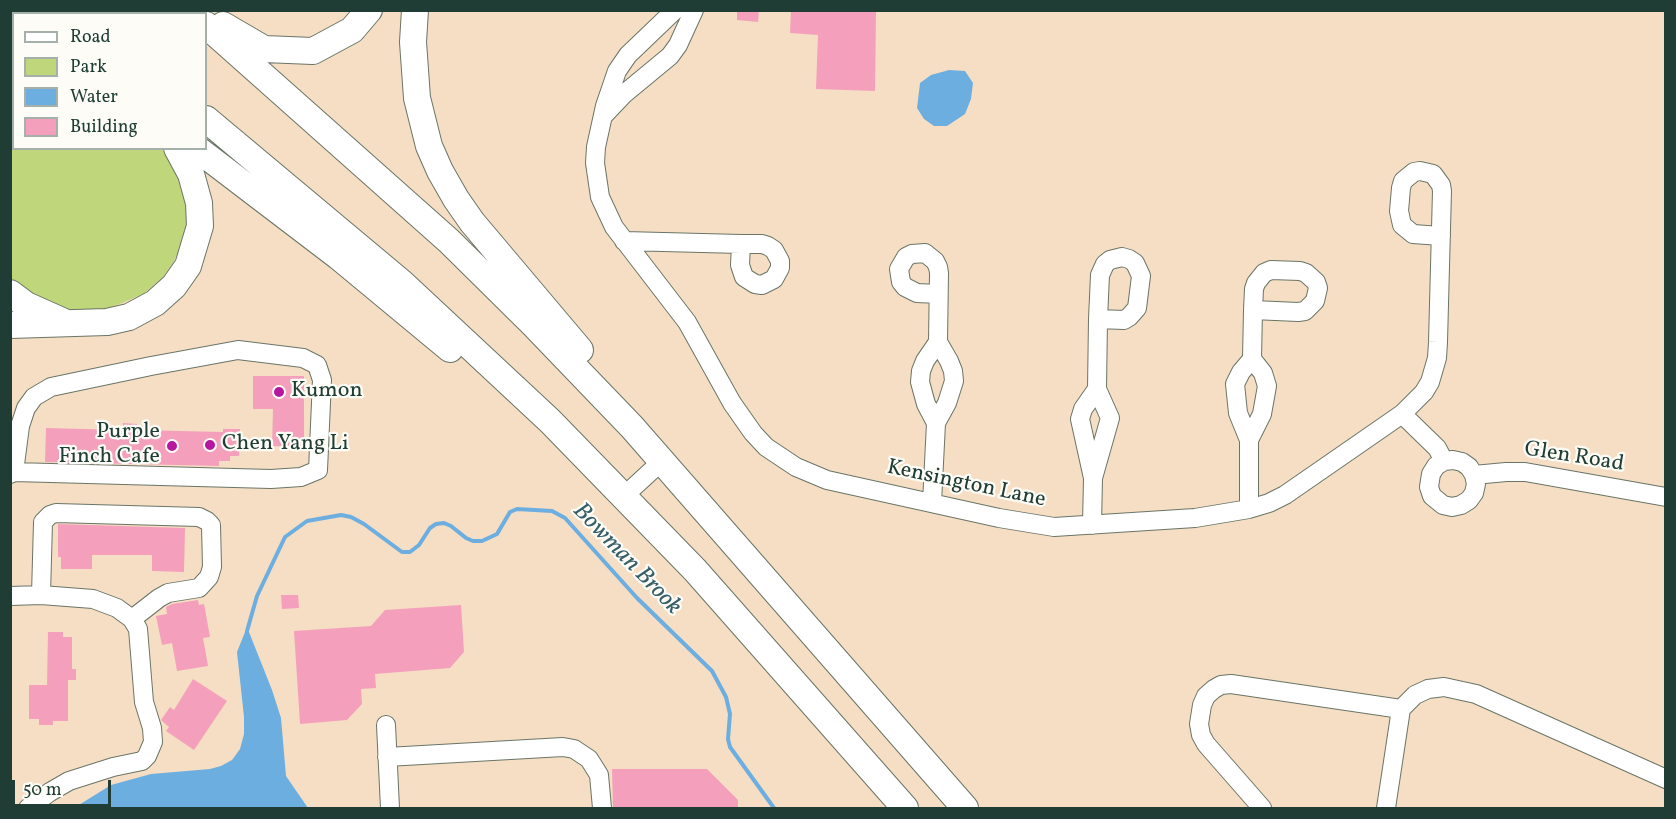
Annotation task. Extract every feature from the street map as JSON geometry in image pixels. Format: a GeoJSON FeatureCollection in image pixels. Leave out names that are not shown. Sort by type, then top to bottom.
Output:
{"type":"FeatureCollection","features":[{"type":"Feature","properties":{"kind":"highway"},"geometry":{"type":"LineString","coordinates":[[207,13],[231,31],[264,49],[313,51],[352,30],[369,10]]}},
{"type":"Feature","properties":{"kind":"highway"},"geometry":{"type":"LineString","coordinates":[[415,10],[417,98],[429,146],[440,171],[456,200],[472,222],[595,366],[633,427]]}},
{"type":"Feature","properties":{"kind":"highway"},"geometry":{"type":"LineString","coordinates":[[207,26],[449,241],[633,427],[965,808]]}},
{"type":"Feature","properties":{"kind":"highway"},"geometry":{"type":"LineString","coordinates":[[207,119],[402,283],[503,376],[695,570],[905,808]]}},
{"type":"Feature","properties":{"kind":"highway"},"geometry":{"type":"LineString","coordinates":[[10,325],[107,322],[129,317],[155,303],[174,286],[188,266],[200,226],[199,203],[191,174],[178,150]]}},
{"type":"Feature","properties":{"kind":"highway"},"geometry":{"type":"LineString","coordinates":[[199,150],[339,257],[454,351],[653,538],[695,570]]}},
{"type":"Feature","properties":{"kind":"highway"},"geometry":{"type":"LineString","coordinates":[[10,293],[26,305],[70,324]]}},
{"type":"Feature","properties":{"kind":"street","name":"Kensington Lane"},"geometry":{"type":"LineString","coordinates":[[675,10],[628,55],[617,71],[602,116],[596,147],[597,180],[606,213],[624,241],[677,307],[742,419],[764,445],[780,458],[811,475],[1027,524],[1054,527],[1195,518],[1249,510],[1269,503],[1285,495],[1402,414],[1424,392],[1435,365],[1438,342],[1441,236]]}},
{"type":"Feature","properties":{"kind":"street"},"geometry":{"type":"LineString","coordinates":[[602,116],[624,94],[663,64],[678,45],[694,10]]}},
{"type":"Feature","properties":{"kind":"street"},"geometry":{"type":"LineString","coordinates":[[628,55],[647,76]]}},
{"type":"Feature","properties":{"kind":"street"},"geometry":{"type":"LineString","coordinates":[[624,241],[741,244]]}},
{"type":"Feature","properties":{"kind":"street"},"geometry":{"type":"LineString","coordinates":[[936,423],[926,404],[920,382],[921,371],[938,342],[938,294]]}},
{"type":"Feature","properties":{"kind":"street"},"geometry":{"type":"LineString","coordinates":[[1249,510],[1249,441],[1238,413],[1235,384],[1252,359],[1253,310]]}},
{"type":"Feature","properties":{"kind":"street"},"geometry":{"type":"LineString","coordinates":[[1093,478],[1110,418],[1097,389],[1098,319]]}},
{"type":"Feature","properties":{"kind":"street"},"geometry":{"type":"LineString","coordinates":[[932,503],[936,423],[948,403],[954,381],[950,361],[938,342]]}},
{"type":"Feature","properties":{"kind":"street"},"geometry":{"type":"LineString","coordinates":[[238,350],[303,358],[317,364],[322,380],[318,470],[301,477],[272,479],[12,472],[20,426],[26,408],[34,397],[51,387],[238,350]]}},
{"type":"Feature","properties":{"kind":"street"},"geometry":{"type":"LineString","coordinates":[[1249,441],[1262,414],[1267,386],[1263,373],[1252,359]]}},
{"type":"Feature","properties":{"kind":"street"},"geometry":{"type":"LineString","coordinates":[[1092,525],[1093,478],[1080,419],[1083,409],[1097,389]]}},
{"type":"Feature","properties":{"kind":"street"},"geometry":{"type":"LineString","coordinates":[[1402,414],[1437,448],[1444,461]]}},
{"type":"Feature","properties":{"kind":"street"},"geometry":{"type":"LineString","coordinates":[[624,496],[662,461]]}},
{"type":"Feature","properties":{"kind":"street"},"geometry":{"type":"LineString","coordinates":[[1444,461],[1462,462],[1474,475],[1476,489],[1469,501],[1456,507],[1443,505],[1432,496],[1429,483],[1433,470],[1444,461]]}},
{"type":"Feature","properties":{"kind":"street","name":"Glen Road"},"geometry":{"type":"LineString","coordinates":[[1474,475],[1506,472],[1542,475],[1665,498]]}},
{"type":"Feature","properties":{"kind":"street"},"geometry":{"type":"LineString","coordinates":[[41,595],[43,522],[50,515],[56,513],[199,517],[207,521],[211,525],[212,567],[209,577],[199,588],[168,593],[132,619]]}},
{"type":"Feature","properties":{"kind":"street"},"geometry":{"type":"LineString","coordinates":[[10,596],[41,595],[93,599],[117,608],[132,619],[138,629],[144,702],[153,735],[153,742],[147,756],[142,761],[113,767],[69,781],[28,808]]}},
{"type":"Feature","properties":{"kind":"street"},"geometry":{"type":"LineString","coordinates":[[1262,808],[1206,744],[1201,735],[1199,724],[1202,705],[1206,696],[1214,689],[1221,685],[1232,684],[1401,709]]}},
{"type":"Feature","properties":{"kind":"street"},"geometry":{"type":"LineString","coordinates":[[1386,808],[1401,709],[1415,695],[1428,689],[1444,687],[1468,692],[1665,779]]}},
{"type":"Feature","properties":{"kind":"street"},"geometry":{"type":"LineString","coordinates":[[386,725],[390,808]]}},
{"type":"Feature","properties":{"kind":"street"},"geometry":{"type":"LineString","coordinates":[[387,757],[563,747],[574,749],[583,754],[599,775],[602,808]]}},
{"type":"Feature","properties":{"kind":"green space"},"geometry":{"type":"Polygon","coordinates":[[[12,40],[12,150],[163,150],[189,193],[189,217],[184,240],[163,277],[143,294],[103,310],[68,311],[42,305],[11,282],[10,73],[12,40]]]}},
{"type":"Feature","properties":{"kind":"water"},"geometry":{"type":"Polygon","coordinates":[[[949,70],[965,71],[973,83],[971,99],[965,114],[947,126],[934,126],[924,119],[917,108],[920,83],[931,75],[949,70]]]}},
{"type":"Feature","properties":{"kind":"water"},"geometry":{"type":"Polygon","coordinates":[[[247,627],[281,718],[286,776],[308,808],[74,808],[111,785],[151,774],[210,769],[232,760],[240,749],[244,734],[237,652],[247,627]]]}},
{"type":"Feature","properties":{"kind":"building"},"geometry":{"type":"Polygon","coordinates":[[[737,10],[759,10],[758,22],[737,20],[737,10]]]}},
{"type":"Feature","properties":{"kind":"building"},"geometry":{"type":"Polygon","coordinates":[[[791,10],[876,10],[875,91],[816,89],[818,35],[790,33],[791,10]]]}},
{"type":"Feature","properties":{"kind":"building"},"geometry":{"type":"Polygon","coordinates":[[[253,376],[304,376],[304,447],[272,446],[273,409],[253,409],[253,376]]]}},
{"type":"Feature","properties":{"kind":"building"},"geometry":{"type":"Polygon","coordinates":[[[123,423],[137,424],[137,430],[223,432],[223,429],[240,429],[239,456],[230,456],[230,461],[219,461],[219,466],[45,462],[46,428],[123,430],[123,423]]]}},
{"type":"Feature","properties":{"kind":"building"},"geometry":{"type":"Polygon","coordinates":[[[58,524],[185,528],[184,572],[152,571],[152,555],[92,555],[92,569],[61,569],[61,557],[58,557],[58,524]]]}},
{"type":"Feature","properties":{"kind":"building"},"geometry":{"type":"Polygon","coordinates":[[[281,595],[298,595],[299,608],[282,609],[281,595]]]}},
{"type":"Feature","properties":{"kind":"building"},"geometry":{"type":"Polygon","coordinates":[[[198,600],[199,605],[204,604],[210,637],[203,638],[208,666],[177,671],[172,643],[162,645],[156,616],[167,614],[166,607],[172,604],[198,600]]]}},
{"type":"Feature","properties":{"kind":"building"},"geometry":{"type":"Polygon","coordinates":[[[461,605],[464,652],[450,668],[375,674],[376,688],[361,689],[362,704],[347,720],[300,724],[294,631],[371,626],[385,610],[461,605]]]}},
{"type":"Feature","properties":{"kind":"building"},"geometry":{"type":"Polygon","coordinates":[[[48,632],[63,632],[63,637],[72,637],[72,669],[76,669],[76,680],[68,680],[68,721],[53,721],[53,725],[39,725],[39,719],[29,719],[29,685],[47,685],[48,632]]]}},
{"type":"Feature","properties":{"kind":"building"},"geometry":{"type":"Polygon","coordinates":[[[193,679],[227,701],[194,750],[166,731],[169,727],[161,720],[170,707],[174,710],[193,679]]]}},
{"type":"Feature","properties":{"kind":"building"},"geometry":{"type":"Polygon","coordinates":[[[612,769],[707,769],[738,800],[738,808],[613,808],[612,769]]]}},
{"type":"Feature","properties":{"kind":"waterway","name":"Bowman Brook"},"geometry":{"type":"LineString","coordinates":[[247,631],[257,596],[285,537],[307,521],[341,515],[351,517],[402,552],[410,552],[419,545],[430,528],[436,524],[444,523],[466,538],[482,541],[497,534],[510,512],[517,509],[552,511],[565,518],[637,598],[712,671],[726,697],[730,714],[728,739],[730,747],[774,808]]}},
{"type":"Feature","properties":{"kind":"place","name":"Kumon"},"geometry":{"type":"Point","coordinates":[279,392]}},
{"type":"Feature","properties":{"kind":"place","name":"Chen Yang Li"},"geometry":{"type":"Point","coordinates":[210,445]}},
{"type":"Feature","properties":{"kind":"place","name":"Purple Finch Cafe"},"geometry":{"type":"Point","coordinates":[172,446]}}]}
